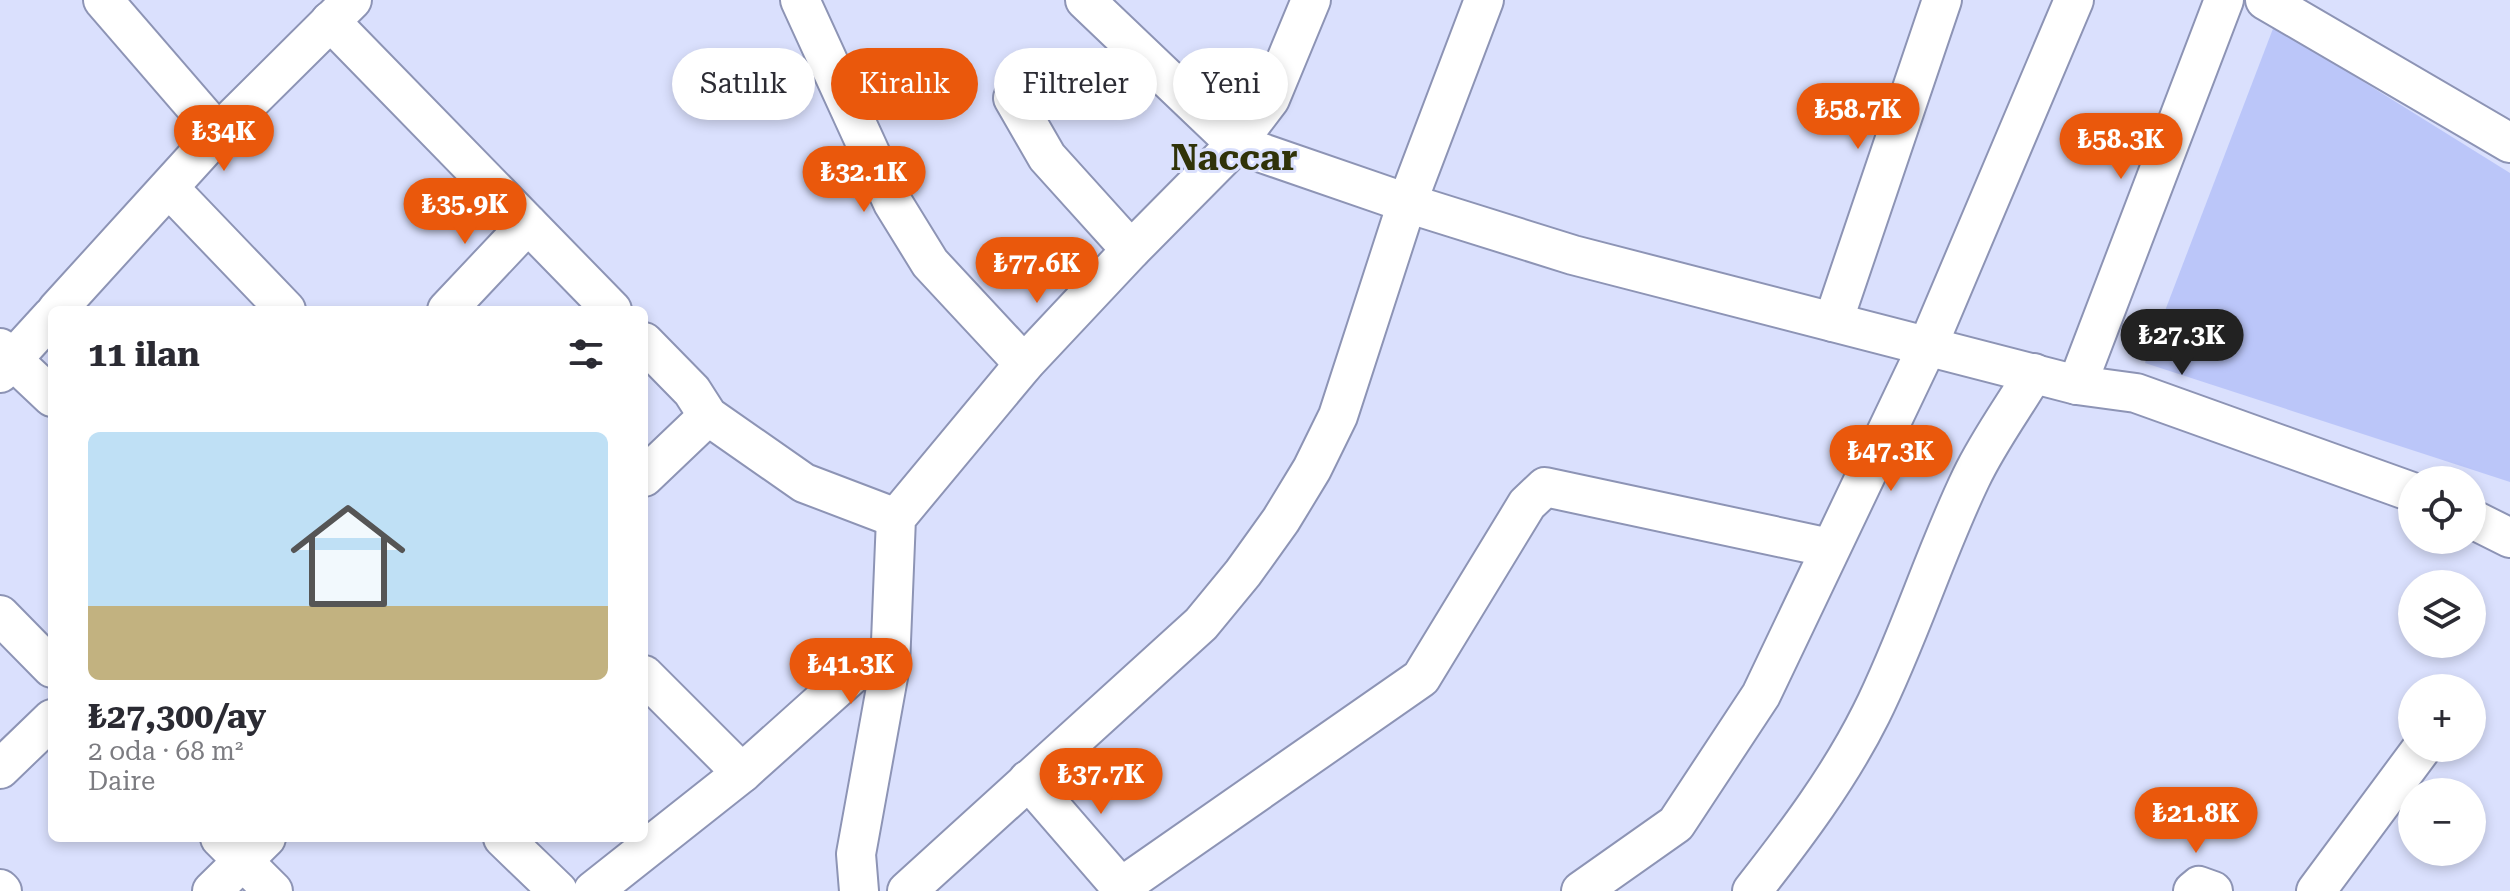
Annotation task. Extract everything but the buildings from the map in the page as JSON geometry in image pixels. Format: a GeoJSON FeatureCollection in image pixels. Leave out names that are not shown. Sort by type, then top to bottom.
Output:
{"type":"FeatureCollection","features":[{"type":"Feature","properties":{"kind":"street"},"geometry":{"type":"LineString","coordinates":[[103,0],[218,133]]}},
{"type":"Feature","properties":{"kind":"street"},"geometry":{"type":"LineString","coordinates":[[800,0],[893,203],[907,227],[930,263],[1024,364]]}},
{"type":"Feature","properties":{"kind":"street"},"geometry":{"type":"LineString","coordinates":[[1085,0],[1236,144],[1407,203],[1573,255],[2077,385],[2136,393],[2398,487]]}},
{"type":"Feature","properties":{"kind":"street"},"geometry":{"type":"LineString","coordinates":[[859,891],[856,854],[890,666],[896,518],[1024,364],[1236,144],[1270,99],[1311,0]]}},
{"type":"Feature","properties":{"kind":"street"},"geometry":{"type":"LineString","coordinates":[[907,891],[1201,624],[1281,520],[1312,469],[1338,416],[1407,203],[1484,0]]}},
{"type":"Feature","properties":{"kind":"street"},"geometry":{"type":"LineString","coordinates":[[1833,322],[1942,0]]}},
{"type":"Feature","properties":{"kind":"street"},"geometry":{"type":"LineString","coordinates":[[1581,891],[1676,824],[1761,695],[1928,345],[2074,0]]}},
{"type":"Feature","properties":{"kind":"street"},"geometry":{"type":"LineString","coordinates":[[2077,385],[2224,0]]}},
{"type":"Feature","properties":{"kind":"street"},"geometry":{"type":"LineString","coordinates":[[2265,0],[2510,143]]}},
{"type":"Feature","properties":{"kind":"street"},"geometry":{"type":"LineString","coordinates":[[61,306],[218,133],[341,11],[528,224],[608,306]]}},
{"type":"Feature","properties":{"kind":"street"},"geometry":{"type":"LineString","coordinates":[[1026,120],[1047,157],[1131,250]]}},
{"type":"Feature","properties":{"kind":"street"},"geometry":{"type":"LineString","coordinates":[[169,188],[282,306]]}},
{"type":"Feature","properties":{"kind":"street"},"geometry":{"type":"LineString","coordinates":[[451,306],[528,224]]}},
{"type":"Feature","properties":{"kind":"street"},"geometry":{"type":"LineString","coordinates":[[48,320],[4,360],[48,394]]}},
{"type":"Feature","properties":{"kind":"street"},"geometry":{"type":"LineString","coordinates":[[648,346],[692,391],[708,416],[804,483],[896,518]]}},
{"type":"Feature","properties":{"kind":"street"},"geometry":{"type":"LineString","coordinates":[[1752,891],[1818,804],[1849,756],[1891,669],[1973,474],[2034,373]]}},
{"type":"Feature","properties":{"kind":"street"},"geometry":{"type":"LineString","coordinates":[[648,473],[708,416]]}},
{"type":"Feature","properties":{"kind":"street"},"geometry":{"type":"LineString","coordinates":[[1028,780],[1123,889],[1421,678],[1527,504],[1545,487],[1830,548]]}},
{"type":"Feature","properties":{"kind":"street"},"geometry":{"type":"LineString","coordinates":[[2486,526],[2510,538]]}},
{"type":"Feature","properties":{"kind":"street"},"geometry":{"type":"LineString","coordinates":[[0,615],[48,664]]}},
{"type":"Feature","properties":{"kind":"street"},"geometry":{"type":"LineString","coordinates":[[593,891],[742,773],[857,670],[877,664],[890,666]]}},
{"type":"Feature","properties":{"kind":"street"},"geometry":{"type":"LineString","coordinates":[[648,679],[742,773]]}},
{"type":"Feature","properties":{"kind":"street"},"geometry":{"type":"LineString","coordinates":[[0,769],[48,723]]}},
{"type":"Feature","properties":{"kind":"street"},"geometry":{"type":"LineString","coordinates":[[2316,891],[2412,762]]}},
{"type":"Feature","properties":{"kind":"street"},"geometry":{"type":"LineString","coordinates":[[507,842],[558,891]]}},
{"type":"Feature","properties":{"kind":"street"},"geometry":{"type":"LineString","coordinates":[[212,891],[243,845],[273,891]]}},
{"type":"Feature","properties":{"kind":"street"},"geometry":{"type":"LineString","coordinates":[[2193,891],[2199,886],[2213,891]]}},
{"type":"Feature","properties":{"kind":"shaded area"},"geometry":{"type":"Polygon","coordinates":[[[2274,26],[2510,173],[2510,482],[2486,474],[2486,466],[2461,466],[2145,363],[2274,26]]]}},
{"type":"Feature","properties":{"kind":"district","name":"Naccar"},"geometry":{"type":"Point","coordinates":[1234,157]}}]}
